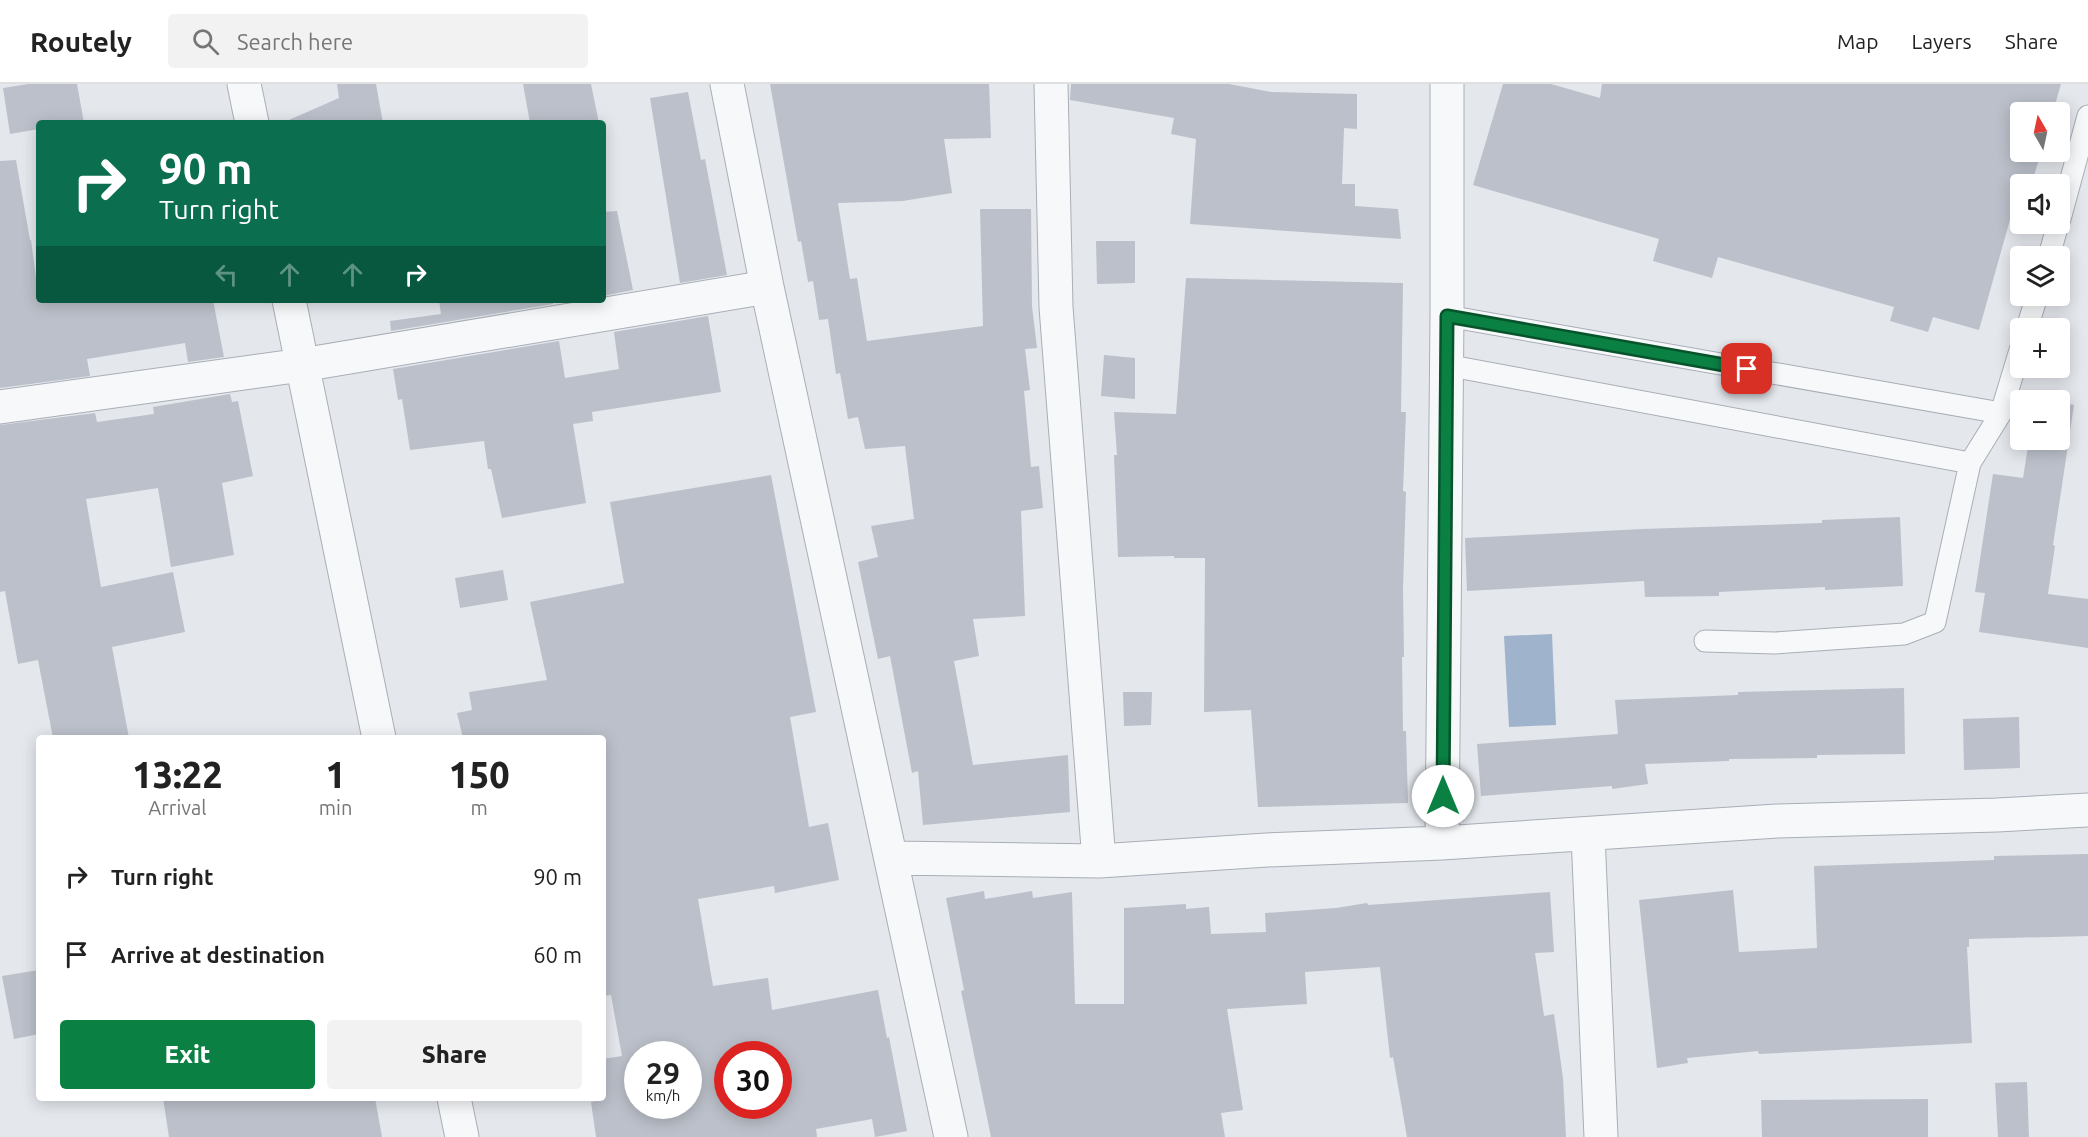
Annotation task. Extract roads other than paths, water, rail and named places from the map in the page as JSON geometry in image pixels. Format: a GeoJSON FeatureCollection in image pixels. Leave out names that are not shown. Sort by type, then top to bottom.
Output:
{"type":"FeatureCollection","features":[{"type":"Feature","properties":{"kind":"street"},"geometry":{"type":"LineString","coordinates":[[244,84],[251,120]]}},
{"type":"Feature","properties":{"kind":"street"},"geometry":{"type":"LineString","coordinates":[[727,84],[767,287],[951,1137]]}},
{"type":"Feature","properties":{"kind":"street"},"geometry":{"type":"LineString","coordinates":[[1051,84],[1056,307],[1099,861]]}},
{"type":"Feature","properties":{"kind":"street"},"geometry":{"type":"LineString","coordinates":[[1442,843],[1447,84]]}},
{"type":"Feature","properties":{"kind":"street"},"geometry":{"type":"LineString","coordinates":[[0,407],[302,365],[767,287]]}},
{"type":"Feature","properties":{"kind":"street"},"geometry":{"type":"LineString","coordinates":[[290,303],[378,735]]}},
{"type":"Feature","properties":{"kind":"street"},"geometry":{"type":"LineString","coordinates":[[892,858],[1099,861],[1267,850],[1442,843],[1777,821],[2088,810]]}},
{"type":"Feature","properties":{"kind":"street"},"geometry":{"type":"LineString","coordinates":[[1588,834],[1601,1137]]}},
{"type":"Feature","properties":{"kind":"street"},"geometry":{"type":"LineString","coordinates":[[455,1101],[462,1137]]}},
{"type":"Feature","properties":{"kind":"lane"},"geometry":{"type":"LineString","coordinates":[[2070,182],[2088,116]]}},
{"type":"Feature","properties":{"kind":"lane"},"geometry":{"type":"LineString","coordinates":[[1447,316],[2001,413]]}},
{"type":"Feature","properties":{"kind":"lane"},"geometry":{"type":"LineString","coordinates":[[1446,365],[1970,462]]}},
{"type":"Feature","properties":{"kind":"lane"},"geometry":{"type":"LineString","coordinates":[[1705,641],[1775,643],[1904,634],[1935,622],[1970,462],[2001,413],[2012,378]]}},
{"type":"Feature","properties":{"kind":"water"},"geometry":{"type":"Polygon","coordinates":[[[1552,634],[1556,725],[1509,727],[1504,636],[1552,634]]]}}]}
